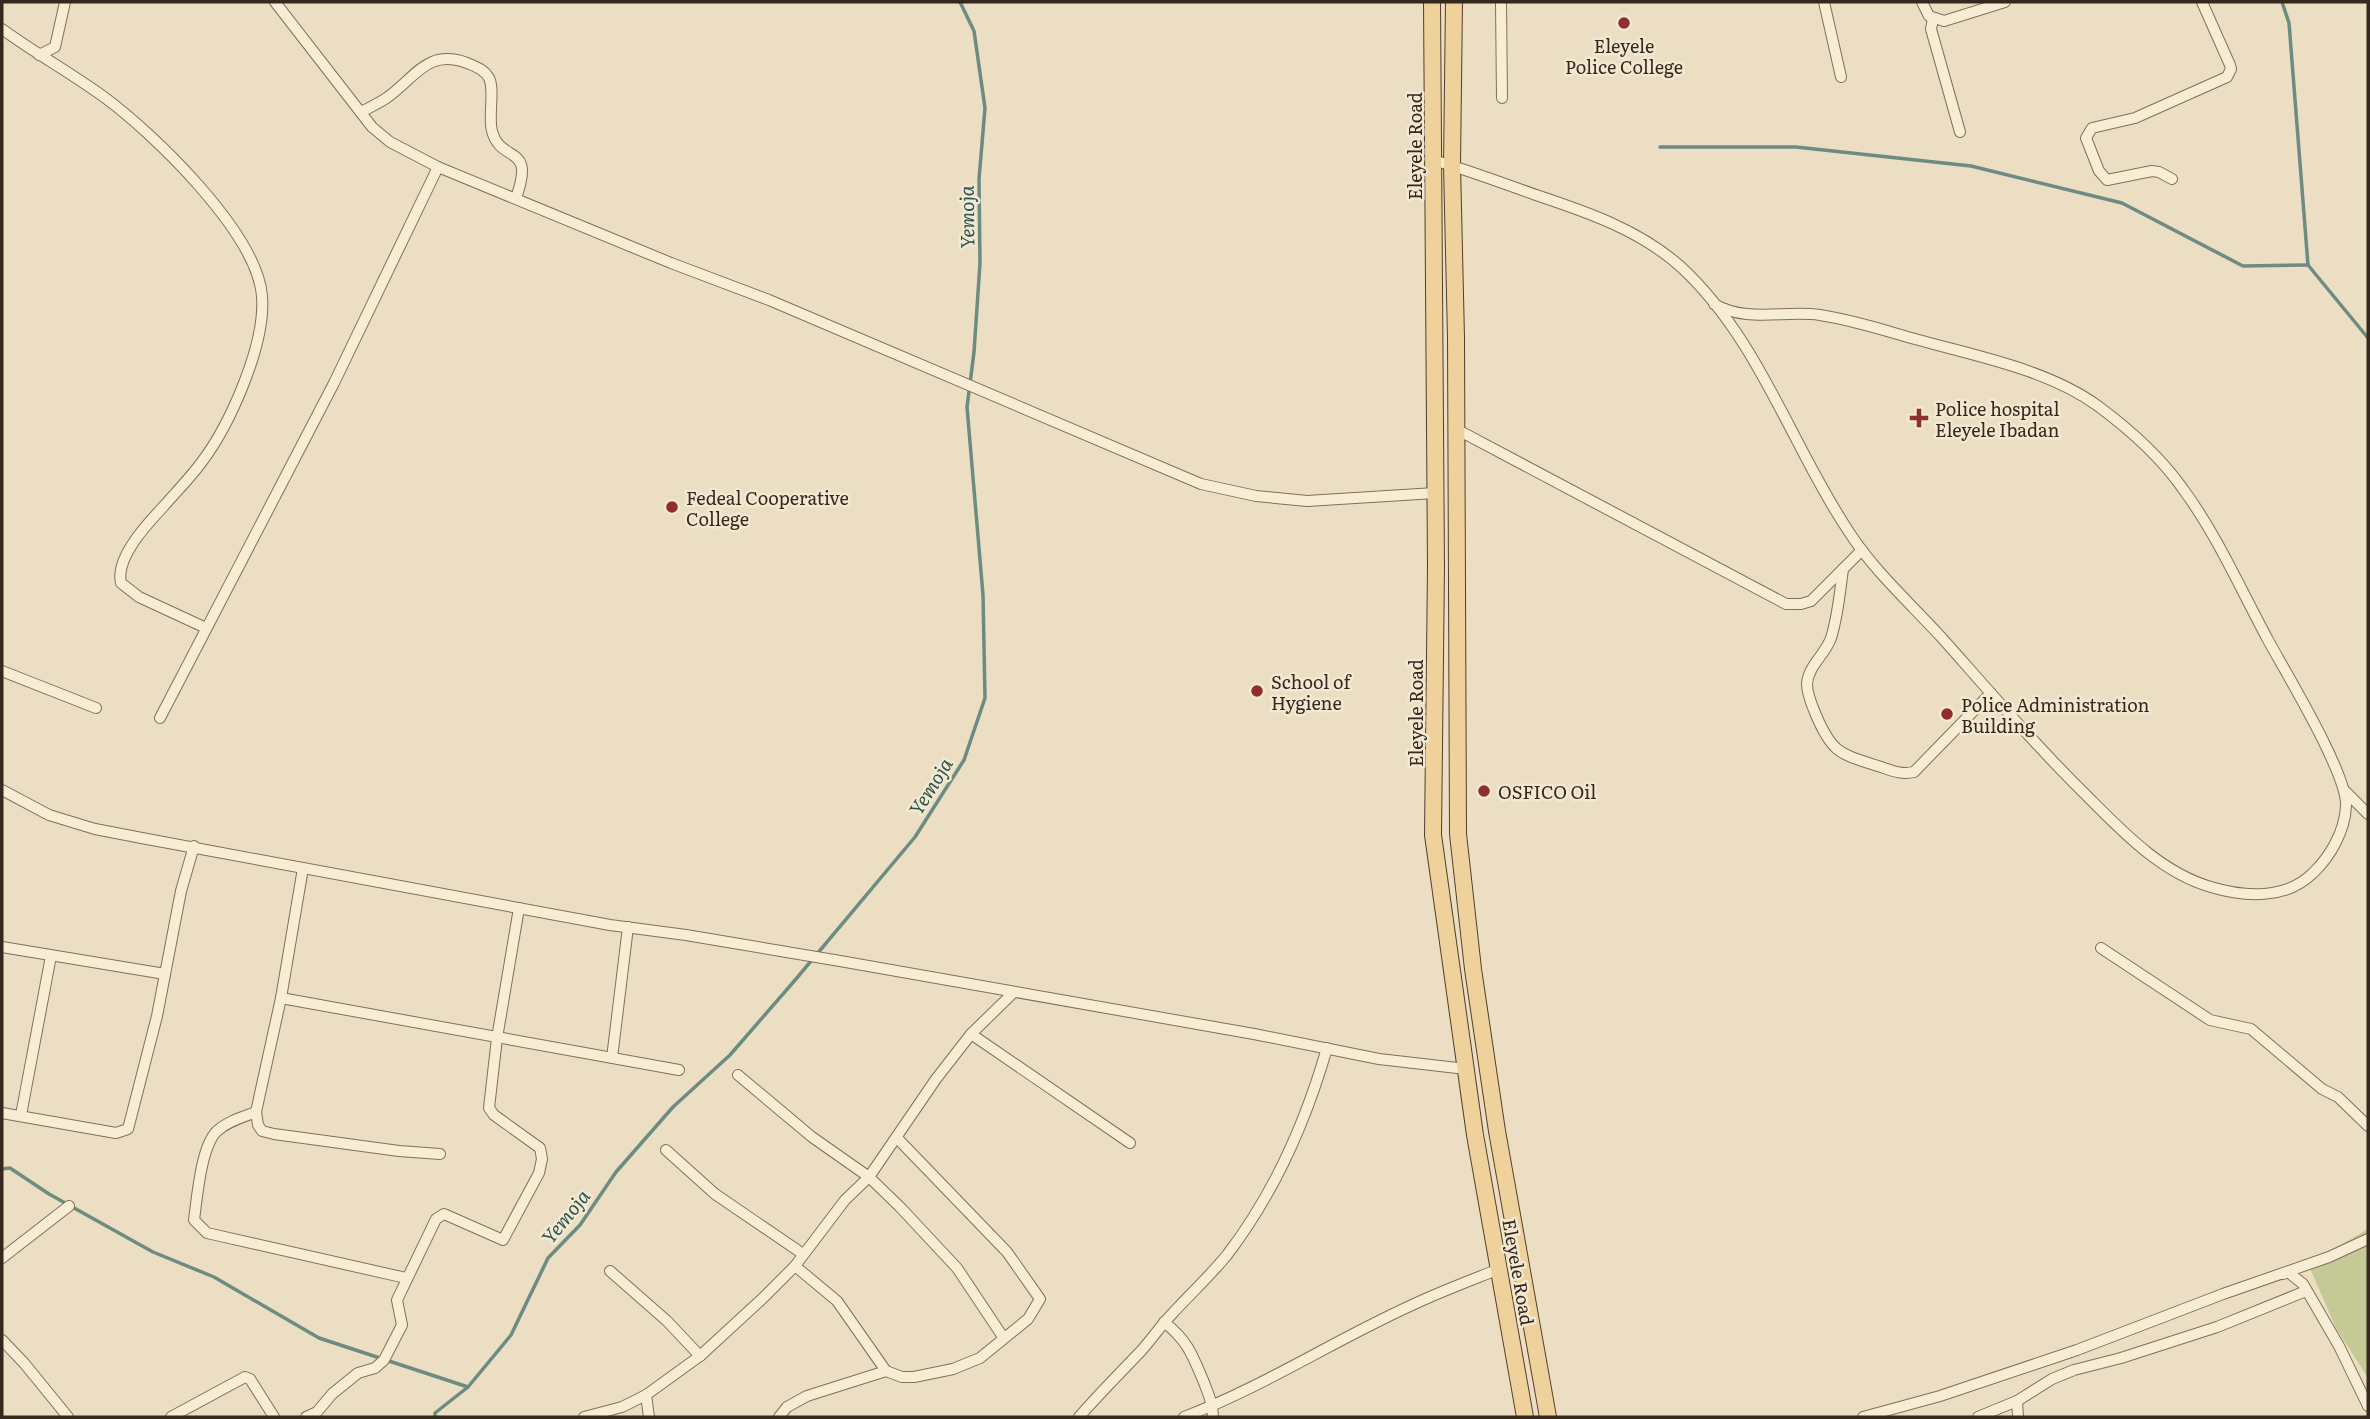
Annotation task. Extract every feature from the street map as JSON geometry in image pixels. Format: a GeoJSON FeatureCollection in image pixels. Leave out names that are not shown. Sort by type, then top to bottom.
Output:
{"type":"FeatureCollection","features":[{"type":"Feature","properties":{"kind":"main road","name":"Eleyele Road"},"geometry":{"type":"LineString","coordinates":[[1432,2],[1433,835],[1475,1135],[1525,1417]]}},
{"type":"Feature","properties":{"kind":"main road","name":"Eleyele Road"},"geometry":{"type":"LineString","coordinates":[[1454,2],[1452,165],[1457,429],[1458,834],[1497,1131],[1548,1417]]}},
{"type":"Feature","properties":{"kind":"main road"},"geometry":{"type":"LineString","coordinates":[[1433,835],[1458,834]]}},
{"type":"Feature","properties":{"kind":"street"},"geometry":{"type":"LineString","coordinates":[[39,55],[55,47],[65,2]]}},
{"type":"Feature","properties":{"kind":"street"},"geometry":{"type":"LineString","coordinates":[[275,2],[372,127],[390,142],[438,167],[671,263],[769,300],[1180,477],[1225,490],[1307,501],[1434,493]]}},
{"type":"Feature","properties":{"kind":"street"},"geometry":{"type":"LineString","coordinates":[[1501,2],[1502,98]]}},
{"type":"Feature","properties":{"kind":"street"},"geometry":{"type":"LineString","coordinates":[[1824,2],[1841,77]]}},
{"type":"Feature","properties":{"kind":"street"},"geometry":{"type":"LineString","coordinates":[[1922,2],[1933,19],[1932,33],[1960,132]]}},
{"type":"Feature","properties":{"kind":"street"},"geometry":{"type":"LineString","coordinates":[[1933,19],[1948,20],[2005,2]]}},
{"type":"Feature","properties":{"kind":"street"},"geometry":{"type":"LineString","coordinates":[[2172,179],[2152,171],[2107,180],[2099,172],[2086,138],[2092,128],[2135,118],[2227,77],[2230,65],[2202,2]]}},
{"type":"Feature","properties":{"kind":"street"},"geometry":{"type":"LineString","coordinates":[[2,29],[105,98],[167,150],[199,185],[238,236],[253,262],[260,283],[263,307],[257,348],[244,383],[220,433],[201,464],[150,521],[119,569],[121,583],[139,597],[206,628]]}},
{"type":"Feature","properties":{"kind":"street"},"geometry":{"type":"LineString","coordinates":[[361,112],[385,99],[433,61],[452,58],[482,69],[490,80],[493,134],[502,146],[520,160],[524,176],[516,198]]}},
{"type":"Feature","properties":{"kind":"street"},"geometry":{"type":"LineString","coordinates":[[1433,160],[1594,215],[1645,240],[1679,265],[1714,304],[1753,360],[1821,486],[1862,550],[2067,777],[2118,827],[2161,862],[2206,886],[2243,894],[2263,894],[2286,890],[2302,883],[2328,857],[2340,833],[2347,808],[2345,791],[2325,744],[2199,512],[2166,467],[2125,427],[2078,392],[2044,378],[1880,328],[1812,314],[1785,312],[1743,315],[1714,304]]}},
{"type":"Feature","properties":{"kind":"street"},"geometry":{"type":"LineString","coordinates":[[160,718],[334,383],[438,167]]}},
{"type":"Feature","properties":{"kind":"street"},"geometry":{"type":"LineString","coordinates":[[1457,429],[1786,604],[1811,601],[1862,550]]}},
{"type":"Feature","properties":{"kind":"street"},"geometry":{"type":"LineString","coordinates":[[1843,569],[1832,636],[1824,654],[1812,667],[1807,682],[1809,699],[1824,735],[1833,747],[1846,756],[1903,774],[1914,772],[1991,693]]}},
{"type":"Feature","properties":{"kind":"street"},"geometry":{"type":"LineString","coordinates":[[2,671],[96,708]]}},
{"type":"Feature","properties":{"kind":"street"},"geometry":{"type":"LineString","coordinates":[[2,790],[49,815],[114,832],[519,908],[840,961],[1391,1061],[1466,1069]]}},
{"type":"Feature","properties":{"kind":"street"},"geometry":{"type":"LineString","coordinates":[[2345,791],[2368,814]]}},
{"type":"Feature","properties":{"kind":"street"},"geometry":{"type":"LineString","coordinates":[[2,1112],[116,1133],[128,1129],[157,1016],[181,891],[194,846]]}},
{"type":"Feature","properties":{"kind":"street"},"geometry":{"type":"LineString","coordinates":[[303,868],[281,998],[256,1111],[258,1125],[262,1131],[274,1134],[440,1154]]}},
{"type":"Feature","properties":{"kind":"street"},"geometry":{"type":"LineString","coordinates":[[306,1417],[317,1412],[332,1394],[358,1373],[375,1368],[386,1357],[402,1325],[397,1300],[439,1215],[444,1214],[503,1240],[539,1173],[540,1148],[494,1115],[489,1108],[497,1038],[519,908]]}},
{"type":"Feature","properties":{"kind":"street"},"geometry":{"type":"LineString","coordinates":[[611,1058],[628,927]]}},
{"type":"Feature","properties":{"kind":"street"},"geometry":{"type":"LineString","coordinates":[[2,947],[165,974]]}},
{"type":"Feature","properties":{"kind":"street"},"geometry":{"type":"LineString","coordinates":[[2101,948],[2210,1020],[2251,1029],[2322,1089],[2338,1097],[2368,1126]]}},
{"type":"Feature","properties":{"kind":"street"},"geometry":{"type":"LineString","coordinates":[[21,1115],[51,956]]}},
{"type":"Feature","properties":{"kind":"street"},"geometry":{"type":"LineString","coordinates":[[584,1417],[622,1407],[646,1395],[700,1356],[794,1266],[845,1200],[869,1177],[936,1079],[971,1034],[1013,993]]}},
{"type":"Feature","properties":{"kind":"street"},"geometry":{"type":"LineString","coordinates":[[281,998],[679,1070]]}},
{"type":"Feature","properties":{"kind":"street"},"geometry":{"type":"LineString","coordinates":[[971,1034],[1130,1143]]}},
{"type":"Feature","properties":{"kind":"street"},"geometry":{"type":"LineString","coordinates":[[1079,1417],[1217,1267],[1246,1229],[1274,1180],[1295,1135],[1316,1084],[1326,1048]]}},
{"type":"Feature","properties":{"kind":"street"},"geometry":{"type":"LineString","coordinates":[[738,1075],[812,1137],[869,1177],[957,1268],[1003,1337]]}},
{"type":"Feature","properties":{"kind":"street"},"geometry":{"type":"LineString","coordinates":[[256,1111],[227,1124],[216,1132],[208,1145],[194,1220],[201,1229],[239,1241],[406,1278]]}},
{"type":"Feature","properties":{"kind":"street"},"geometry":{"type":"LineString","coordinates":[[794,1266],[837,1301],[886,1371],[902,1377],[953,1369],[980,1358],[1028,1319],[1040,1299],[1007,1252],[897,1138]]}},
{"type":"Feature","properties":{"kind":"street"},"geometry":{"type":"LineString","coordinates":[[666,1150],[715,1194],[803,1254]]}},
{"type":"Feature","properties":{"kind":"street"},"geometry":{"type":"LineString","coordinates":[[2,1258],[69,1206]]}},
{"type":"Feature","properties":{"kind":"street"},"geometry":{"type":"LineString","coordinates":[[1863,1417],[1940,1396],[2077,1350],[2329,1257],[2368,1239]]}},
{"type":"Feature","properties":{"kind":"street"},"geometry":{"type":"LineString","coordinates":[[1184,1417],[1213,1412],[1409,1306],[1499,1269]]}},
{"type":"Feature","properties":{"kind":"street"},"geometry":{"type":"LineString","coordinates":[[610,1271],[667,1321],[700,1356]]}},
{"type":"Feature","properties":{"kind":"street"},"geometry":{"type":"LineString","coordinates":[[2270,1278],[2288,1272],[2299,1280],[2339,1346],[2368,1406]]}},
{"type":"Feature","properties":{"kind":"street"},"geometry":{"type":"LineString","coordinates":[[1979,1417],[2017,1401],[2063,1374],[2238,1320],[2262,1307],[2306,1291]]}},
{"type":"Feature","properties":{"kind":"street"},"geometry":{"type":"LineString","coordinates":[[1164,1322],[1179,1334],[1193,1353],[1213,1412]]}},
{"type":"Feature","properties":{"kind":"street"},"geometry":{"type":"LineString","coordinates":[[2,1340],[68,1417]]}},
{"type":"Feature","properties":{"kind":"street"},"geometry":{"type":"LineString","coordinates":[[779,1417],[787,1407],[807,1396],[886,1371]]}},
{"type":"Feature","properties":{"kind":"street"},"geometry":{"type":"LineString","coordinates":[[171,1417],[245,1377],[250,1379],[274,1417]]}},
{"type":"Feature","properties":{"kind":"street"},"geometry":{"type":"LineString","coordinates":[[646,1395],[649,1417]]}},
{"type":"Feature","properties":{"kind":"street"},"geometry":{"type":"LineString","coordinates":[[2017,1401],[2018,1417]]}},
{"type":"Feature","properties":{"kind":"green space"},"geometry":{"type":"Polygon","coordinates":[[[2368,1229],[2368,1378],[2336,1328],[2308,1264],[2368,1229]]]}},
{"type":"Feature","properties":{"kind":"waterway","name":"Yemoja"},"geometry":{"type":"LineString","coordinates":[[435,1417],[435,1413],[468,1387],[511,1335],[548,1258],[580,1225],[616,1172],[673,1107],[730,1055],[796,979],[915,837],[964,760],[985,698],[983,595],[967,407],[980,263],[979,179],[985,108],[974,31],[960,2]]}},
{"type":"Feature","properties":{"kind":"waterway"},"geometry":{"type":"LineString","coordinates":[[2282,2],[2289,23],[2308,265]]}},
{"type":"Feature","properties":{"kind":"waterway"},"geometry":{"type":"LineString","coordinates":[[1660,147],[1796,147],[1971,166],[2122,203],[2243,266],[2308,265]]}},
{"type":"Feature","properties":{"kind":"waterway"},"geometry":{"type":"LineString","coordinates":[[2308,265],[2368,338]]}},
{"type":"Feature","properties":{"kind":"waterway"},"geometry":{"type":"LineString","coordinates":[[2,1169],[10,1168],[49,1194],[153,1252],[214,1277],[319,1338],[468,1387]]}},
{"type":"Feature","properties":{"kind":"place","name":"Eleyele Police College"},"geometry":{"type":"Point","coordinates":[1624,23]}},
{"type":"Feature","properties":{"kind":"place","name":"Police hospital Eleyele Ibadan"},"geometry":{"type":"Point","coordinates":[1919,418]}},
{"type":"Feature","properties":{"kind":"place","name":"Fedeal Cooperative College"},"geometry":{"type":"Point","coordinates":[672,507]}},
{"type":"Feature","properties":{"kind":"place","name":"School of Hygiene"},"geometry":{"type":"Point","coordinates":[1257,691]}},
{"type":"Feature","properties":{"kind":"place","name":"Police Administration Building"},"geometry":{"type":"Point","coordinates":[1947,714]}},
{"type":"Feature","properties":{"kind":"place","name":"OSFICO Oil"},"geometry":{"type":"Point","coordinates":[1484,791]}}]}
